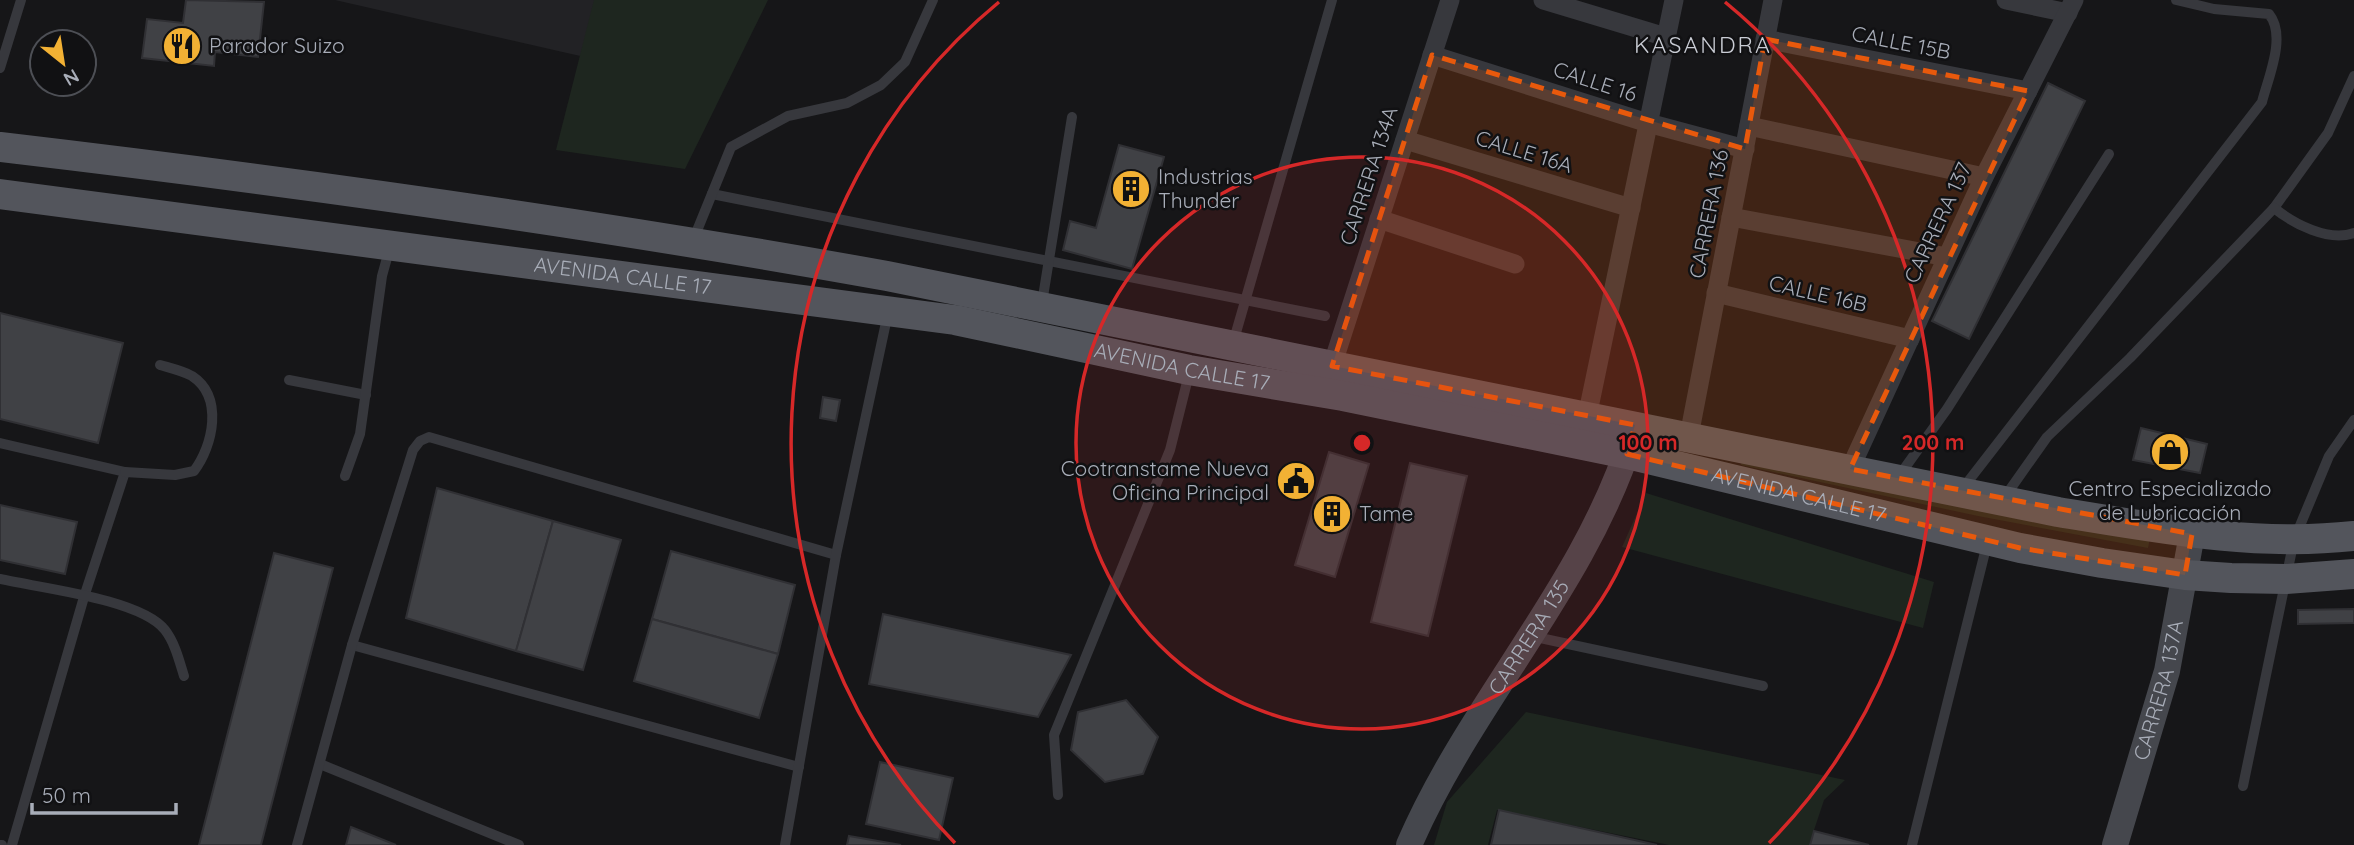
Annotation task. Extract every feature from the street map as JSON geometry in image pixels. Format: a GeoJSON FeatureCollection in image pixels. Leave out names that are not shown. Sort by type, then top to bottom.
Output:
{"type":"FeatureCollection","features":[{"type":"Feature","properties":{"kind":"main road","name":"AVENIDA CALLE 17"},"geometry":{"type":"LineString","coordinates":[[0,147],[430,202],[692,241],[1233,345],[1960,493],[2192,534],[2294,540],[2354,536]]}},
{"type":"Feature","properties":{"kind":"main road","name":"AVENIDA CALLE 17"},"geometry":{"type":"LineString","coordinates":[[0,194],[889,310],[1054,339],[1189,370],[1343,396],[1626,454],[1988,540],[2185,575],[2286,579],[2354,574]]}},
{"type":"Feature","properties":{"kind":"street","name":"CARRERA 134A"},"geometry":{"type":"LineString","coordinates":[[1332,366],[1450,0]]}},
{"type":"Feature","properties":{"kind":"street"},"geometry":{"type":"LineString","coordinates":[[1543,0],[1667,37]]}},
{"type":"Feature","properties":{"kind":"street"},"geometry":{"type":"LineString","coordinates":[[1587,416],[1674,0]]}},
{"type":"Feature","properties":{"kind":"street","name":"CARRERA 136"},"geometry":{"type":"LineString","coordinates":[[1689,436],[1773,0]]}},
{"type":"Feature","properties":{"kind":"street"},"geometry":{"type":"LineString","coordinates":[[2007,0],[2071,6]]}},
{"type":"Feature","properties":{"kind":"street","name":"CARRERA 137"},"geometry":{"type":"LineString","coordinates":[[1850,470],[1983,177],[2071,6]]}},
{"type":"Feature","properties":{"kind":"street","name":"CALLE 15B"},"geometry":{"type":"LineString","coordinates":[[1765,39],[2028,91]]}},
{"type":"Feature","properties":{"kind":"street","name":"CALLE 16"},"geometry":{"type":"LineString","coordinates":[[1432,55],[1648,123],[1745,149]]}},
{"type":"Feature","properties":{"kind":"street"},"geometry":{"type":"LineString","coordinates":[[1749,126],[1983,177]]}},
{"type":"Feature","properties":{"kind":"street","name":"CALLE 16A"},"geometry":{"type":"LineString","coordinates":[[1405,140],[1631,208]]}},
{"type":"Feature","properties":{"kind":"street"},"geometry":{"type":"LineString","coordinates":[[1731,216],[1947,257]]}},
{"type":"Feature","properties":{"kind":"street"},"geometry":{"type":"LineString","coordinates":[[1379,219],[1515,264]]}},
{"type":"Feature","properties":{"kind":"street","name":"CALLE 16B"},"geometry":{"type":"LineString","coordinates":[[1716,293],[1910,339]]}},
{"type":"Feature","properties":{"kind":"street","name":"CARRERA 135"},"geometry":{"type":"LineString","coordinates":[[1409,845],[1446,770],[1531,636],[1607,506],[1635,425]]}},
{"type":"Feature","properties":{"kind":"street","name":"CARRERA 137A"},"geometry":{"type":"LineString","coordinates":[[2115,845],[2167,671],[2192,534]]}},
{"type":"Feature","properties":{"kind":"lane"},"geometry":{"type":"LineString","coordinates":[[0,68],[21,0]]}},
{"type":"Feature","properties":{"kind":"lane"},"geometry":{"type":"LineString","coordinates":[[692,241],[731,148],[788,116],[847,103],[881,85],[905,62],[933,0]]}},
{"type":"Feature","properties":{"kind":"lane"},"geometry":{"type":"LineString","coordinates":[[1960,493],[2262,102],[2274,51],[2276,26],[2270,14],[2214,9],[2176,0]]}},
{"type":"Feature","properties":{"kind":"lane"},"geometry":{"type":"LineString","coordinates":[[1233,345],[1328,1]]}},
{"type":"Feature","properties":{"kind":"lane"},"geometry":{"type":"LineString","coordinates":[[2002,501],[2047,437],[2130,358],[2274,208],[2328,133],[2354,76]]}},
{"type":"Feature","properties":{"kind":"lane"},"geometry":{"type":"LineString","coordinates":[[1041,307],[1072,117]]}},
{"type":"Feature","properties":{"kind":"lane"},"geometry":{"type":"LineString","coordinates":[[1897,479],[1947,410],[2109,154]]}},
{"type":"Feature","properties":{"kind":"lane"},"geometry":{"type":"LineString","coordinates":[[712,194],[1325,316]]}},
{"type":"Feature","properties":{"kind":"lane"},"geometry":{"type":"LineString","coordinates":[[2274,208],[2294,225],[2343,237],[2354,233]]}},
{"type":"Feature","properties":{"kind":"lane"},"geometry":{"type":"LineString","coordinates":[[345,476],[360,435],[382,276],[390,247]]}},
{"type":"Feature","properties":{"kind":"lane"},"geometry":{"type":"LineString","coordinates":[[785,845],[836,555],[889,310]]}},
{"type":"Feature","properties":{"kind":"lane"},"geometry":{"type":"LineString","coordinates":[[0,443],[125,472],[175,475],[194,471],[206,456],[213,416],[208,392],[192,376],[160,365]]}},
{"type":"Feature","properties":{"kind":"lane"},"geometry":{"type":"LineString","coordinates":[[1058,795],[1054,735],[1170,450],[1189,370]]}},
{"type":"Feature","properties":{"kind":"lane"},"geometry":{"type":"LineString","coordinates":[[289,380],[366,395]]}},
{"type":"Feature","properties":{"kind":"lane"},"geometry":{"type":"LineString","coordinates":[[2243,786],[2294,540],[2329,456],[2354,420]]}},
{"type":"Feature","properties":{"kind":"lane"},"geometry":{"type":"LineString","coordinates":[[297,845],[352,645],[413,450],[420,441],[429,437],[836,555]]}},
{"type":"Feature","properties":{"kind":"lane"},"geometry":{"type":"LineString","coordinates":[[12,845],[84,597],[125,472]]}},
{"type":"Feature","properties":{"kind":"lane"},"geometry":{"type":"LineString","coordinates":[[1912,845],[1988,540]]}},
{"type":"Feature","properties":{"kind":"lane"},"geometry":{"type":"LineString","coordinates":[[0,579],[124,605],[164,628],[173,643],[184,676]]}},
{"type":"Feature","properties":{"kind":"lane"},"geometry":{"type":"LineString","coordinates":[[1531,636],[1763,687]]}},
{"type":"Feature","properties":{"kind":"lane"},"geometry":{"type":"LineString","coordinates":[[352,645],[799,766]]}},
{"type":"Feature","properties":{"kind":"lane"},"geometry":{"type":"LineString","coordinates":[[320,764],[519,845]]}},
{"type":"Feature","properties":{"kind":"highlighted area"},"geometry":{"type":"Polygon","coordinates":[[[1765,39],[2028,91],[1850,469],[2192,534],[2185,575],[2020,548],[1627,454],[1635,425],[1332,366],[1432,55],[1745,149],[1765,39]]]}},
{"type":"Feature","properties":{"kind":"shaded area"},"geometry":{"type":"Polygon","coordinates":[[[335,0],[641,0],[624,66],[335,0]]]}},
{"type":"Feature","properties":{"kind":"shaded area"},"geometry":{"type":"Polygon","coordinates":[[[594,0],[768,0],[685,169],[556,150],[594,0]]]}},
{"type":"Feature","properties":{"kind":"shaded area"},"geometry":{"type":"Polygon","coordinates":[[[1742,456],[2151,533],[2148,548],[1978,516],[1741,465],[1742,456]]]}},
{"type":"Feature","properties":{"kind":"shaded area"},"geometry":{"type":"Polygon","coordinates":[[[1646,493],[1934,582],[1923,628],[1622,547],[1646,493]]]}},
{"type":"Feature","properties":{"kind":"shaded area"},"geometry":{"type":"Polygon","coordinates":[[[1526,712],[1845,780],[1824,800],[1809,845],[1669,845],[1497,810],[1488,845],[1434,845],[1447,802],[1526,712]]]}},
{"type":"Feature","properties":{"kind":"building"},"geometry":{"type":"Polygon","coordinates":[[[186,0],[264,2],[258,57],[215,52],[214,66],[142,58],[147,19],[183,23],[186,0]]]}},
{"type":"Feature","properties":{"kind":"building"},"geometry":{"type":"Polygon","coordinates":[[[2048,83],[2085,101],[1969,339],[1932,321],[2048,83]]]}},
{"type":"Feature","properties":{"kind":"building","name":"Industrias Thunder"},"geometry":{"type":"Polygon","coordinates":[[[1119,145],[1164,157],[1132,269],[1063,250],[1070,221],[1096,228],[1119,145]]]}},
{"type":"Feature","properties":{"kind":"building"},"geometry":{"type":"Polygon","coordinates":[[[0,313],[123,343],[98,443],[0,419],[0,313]]]}},
{"type":"Feature","properties":{"kind":"building"},"geometry":{"type":"Polygon","coordinates":[[[823,397],[840,400],[836,421],[820,418],[823,397]]]}},
{"type":"Feature","properties":{"kind":"building","name":"Centro Especializado de Lubricación"},"geometry":{"type":"Polygon","coordinates":[[[2141,428],[2207,444],[2200,473],[2133,460],[2141,428]]]}},
{"type":"Feature","properties":{"kind":"building","name":"Tame"},"geometry":{"type":"Polygon","coordinates":[[[1329,452],[1369,464],[1335,577],[1295,565],[1329,452]]]}},
{"type":"Feature","properties":{"kind":"building"},"geometry":{"type":"Polygon","coordinates":[[[1410,463],[1467,476],[1428,636],[1371,622],[1410,463]]]}},
{"type":"Feature","properties":{"kind":"building"},"geometry":{"type":"Polygon","coordinates":[[[437,488],[553,521],[516,651],[406,618],[437,488]]]}},
{"type":"Feature","properties":{"kind":"building"},"geometry":{"type":"Polygon","coordinates":[[[0,505],[77,522],[65,574],[0,560],[0,505]]]}},
{"type":"Feature","properties":{"kind":"building"},"geometry":{"type":"Polygon","coordinates":[[[553,521],[621,540],[583,670],[516,651],[553,521]]]}},
{"type":"Feature","properties":{"kind":"building"},"geometry":{"type":"Polygon","coordinates":[[[671,551],[795,585],[778,654],[652,619],[671,551]]]}},
{"type":"Feature","properties":{"kind":"building"},"geometry":{"type":"Polygon","coordinates":[[[274,553],[333,568],[261,845],[199,845],[274,553]]]}},
{"type":"Feature","properties":{"kind":"building"},"geometry":{"type":"Polygon","coordinates":[[[2354,609],[2354,623],[2298,624],[2298,610],[2354,609]]]}},
{"type":"Feature","properties":{"kind":"building"},"geometry":{"type":"Polygon","coordinates":[[[883,614],[1071,655],[1038,717],[869,684],[883,614]]]}},
{"type":"Feature","properties":{"kind":"building"},"geometry":{"type":"Polygon","coordinates":[[[652,619],[778,654],[759,718],[634,681],[652,619]]]}},
{"type":"Feature","properties":{"kind":"building"},"geometry":{"type":"Polygon","coordinates":[[[1126,700],[1158,737],[1143,774],[1105,782],[1071,750],[1078,712],[1126,700]]]}},
{"type":"Feature","properties":{"kind":"building"},"geometry":{"type":"Polygon","coordinates":[[[880,762],[953,778],[939,840],[866,824],[880,762]]]}},
{"type":"Feature","properties":{"kind":"building"},"geometry":{"type":"Polygon","coordinates":[[[1499,810],[1657,845],[1491,845],[1499,810]]]}},
{"type":"Feature","properties":{"kind":"building"},"geometry":{"type":"Polygon","coordinates":[[[351,827],[396,845],[346,845],[351,827]]]}},
{"type":"Feature","properties":{"kind":"building"},"geometry":{"type":"Polygon","coordinates":[[[1814,831],[1869,845],[1810,845],[1814,831]]]}},
{"type":"Feature","properties":{"kind":"building"},"geometry":{"type":"Polygon","coordinates":[[[849,836],[901,845],[847,845],[849,836]]]}},
{"type":"Feature","properties":{"kind":"place","name":"Parador Suizo"},"geometry":{"type":"Point","coordinates":[182,46]}},
{"type":"Feature","properties":{"kind":"place","name":"Industrias Thunder"},"geometry":{"type":"Point","coordinates":[1131,189]}},
{"type":"Feature","properties":{"kind":"place","name":"Centro Especializado de Lubricación"},"geometry":{"type":"Point","coordinates":[2170,452]}},
{"type":"Feature","properties":{"kind":"place","name":"Cootranstame Nueva Oficina Principal"},"geometry":{"type":"Point","coordinates":[1296,481]}},
{"type":"Feature","properties":{"kind":"place","name":"Tame"},"geometry":{"type":"Point","coordinates":[1332,514]}},
{"type":"Feature","properties":{"kind":"district","name":"KASANDRA"},"geometry":{"type":"Point","coordinates":[1703,45]}}]}
